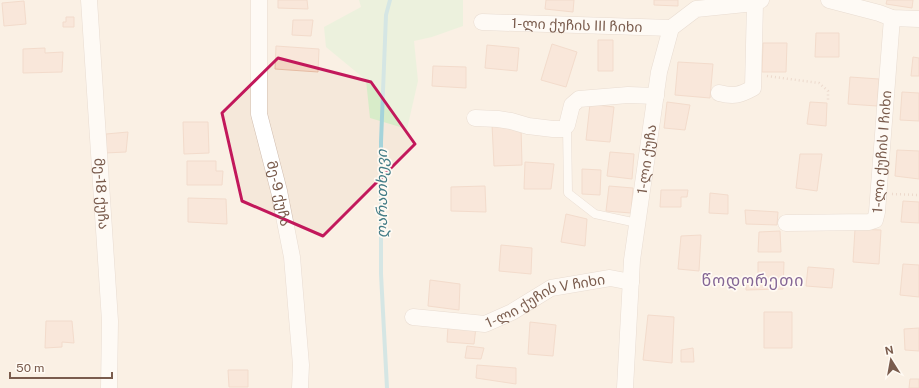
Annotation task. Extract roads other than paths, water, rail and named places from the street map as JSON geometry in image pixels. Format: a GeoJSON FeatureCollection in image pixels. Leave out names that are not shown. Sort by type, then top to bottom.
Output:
{"type":"FeatureCollection","features":[{"type":"Feature","properties":{"kind":"street","name":"მე-18 ქუჩა"},"geometry":{"type":"LineString","coordinates":[[88,0],[110,321],[109,388]]}},
{"type":"Feature","properties":{"kind":"street","name":"მე-9 ქუჩა"},"geometry":{"type":"LineString","coordinates":[[259,0],[259,114],[279,191],[292,257],[301,365],[300,388]]}},
{"type":"Feature","properties":{"kind":"street"},"geometry":{"type":"LineString","coordinates":[[829,0],[919,19]]}},
{"type":"Feature","properties":{"kind":"street"},"geometry":{"type":"LineString","coordinates":[[671,28],[696,9],[758,2],[753,88],[742,94],[728,96],[719,93]]}},
{"type":"Feature","properties":{"kind":"street","name":"1-ლი ქუჩის I ჩიხი"},"geometry":{"type":"LineString","coordinates":[[786,223],[869,222],[875,220],[879,194],[884,11]]}},
{"type":"Feature","properties":{"kind":"street","name":"1-ლი ქუჩის III ჩიხი"},"geometry":{"type":"LineString","coordinates":[[482,22],[671,28]]}},
{"type":"Feature","properties":{"kind":"street","name":"1-ლი ქუჩა"},"geometry":{"type":"LineString","coordinates":[[625,388],[632,260],[659,72],[671,28]]}},
{"type":"Feature","properties":{"kind":"street"},"geometry":{"type":"LineString","coordinates":[[475,118],[511,121],[528,126],[563,129],[567,125],[572,105],[579,99],[628,95],[656,96]]}},
{"type":"Feature","properties":{"kind":"street","name":"1-ლი ქუჩის V ჩიხი"},"geometry":{"type":"LineString","coordinates":[[413,317],[485,324],[512,312],[551,288],[610,278],[631,282]]}},
{"type":"Feature","properties":{"kind":"lane"},"geometry":{"type":"LineString","coordinates":[[567,125],[568,193],[595,214],[637,223]]}},
{"type":"Feature","properties":{"kind":"waterway","name":"ღარათხევი"},"geometry":{"type":"LineString","coordinates":[[387,388],[381,274],[381,142],[386,15],[390,0]]}},
{"type":"Feature","properties":{"kind":"district","name":"წოდორეთი"},"geometry":{"type":"Point","coordinates":[753,280]}}]}
